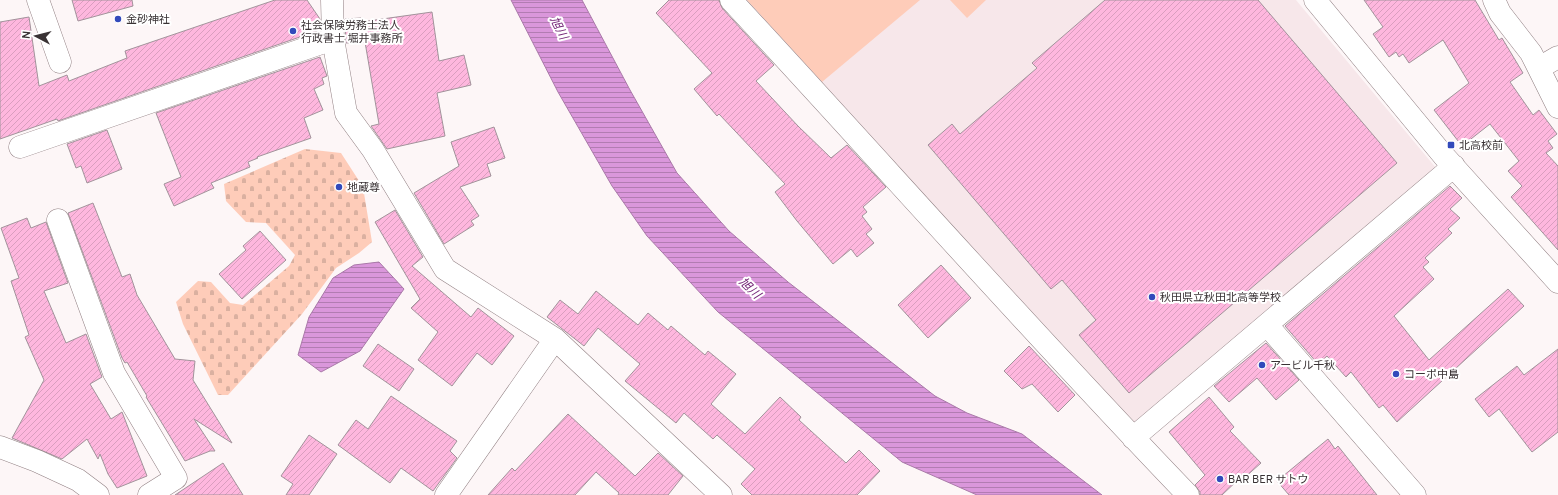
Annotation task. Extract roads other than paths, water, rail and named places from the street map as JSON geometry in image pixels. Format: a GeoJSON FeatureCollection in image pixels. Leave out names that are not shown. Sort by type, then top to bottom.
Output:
{"type":"FeatureCollection","features":[{"type":"Feature","properties":{"kind":"street"},"geometry":{"type":"LineString","coordinates":[[38,0],[60,62]]}},
{"type":"Feature","properties":{"kind":"street"},"geometry":{"type":"LineString","coordinates":[[332,0],[332,39],[346,113],[373,150],[445,269],[555,339],[722,495]]}},
{"type":"Feature","properties":{"kind":"street"},"geometry":{"type":"LineString","coordinates":[[731,0],[878,159],[1001,296],[1188,495]]}},
{"type":"Feature","properties":{"kind":"street"},"geometry":{"type":"LineString","coordinates":[[1315,0],[1438,149],[1558,282]]}},
{"type":"Feature","properties":{"kind":"street"},"geometry":{"type":"LineString","coordinates":[[1494,0],[1500,13],[1531,53],[1558,106]]}},
{"type":"Feature","properties":{"kind":"street"},"geometry":{"type":"LineString","coordinates":[[20,147],[332,39]]}},
{"type":"Feature","properties":{"kind":"street"},"geometry":{"type":"LineString","coordinates":[[1539,68],[1558,57]]}},
{"type":"Feature","properties":{"kind":"street"},"geometry":{"type":"LineString","coordinates":[[1133,438],[1454,166]]}},
{"type":"Feature","properties":{"kind":"street"},"geometry":{"type":"LineString","coordinates":[[58,220],[114,372],[176,478],[149,495]]}},
{"type":"Feature","properties":{"kind":"street"},"geometry":{"type":"LineString","coordinates":[[1267,325],[1415,495]]}},
{"type":"Feature","properties":{"kind":"street"},"geometry":{"type":"LineString","coordinates":[[446,495],[555,339]]}},
{"type":"Feature","properties":{"kind":"street"},"geometry":{"type":"LineString","coordinates":[[0,447],[37,461],[78,480],[98,495]]}},
{"type":"Feature","properties":{"kind":"water","name":"旭川"},"geometry":{"type":"Polygon","coordinates":[[[511,0],[582,0],[630,90],[677,173],[729,231],[788,282],[935,396],[967,413],[1022,434],[1102,495],[977,495],[902,462],[718,312],[647,236],[612,186],[558,92],[511,0]]]}},
{"type":"Feature","properties":{"kind":"water"},"geometry":{"type":"Polygon","coordinates":[[[379,262],[404,289],[360,351],[321,372],[298,355],[309,317],[333,278],[354,265],[379,262]]]}},
{"type":"Feature","properties":{"kind":"place","name":"金砂神社"},"geometry":{"type":"Point","coordinates":[118,19]}},
{"type":"Feature","properties":{"kind":"place","name":"社会保険労務士法人 行政書士 堀井事務所"},"geometry":{"type":"Point","coordinates":[293,31]}},
{"type":"Feature","properties":{"kind":"place","name":"北高校前"},"geometry":{"type":"Point","coordinates":[1451,145]}},
{"type":"Feature","properties":{"kind":"place","name":"地蔵尊"},"geometry":{"type":"Point","coordinates":[339,187]}},
{"type":"Feature","properties":{"kind":"place","name":"秋田県立秋田北高等学校"},"geometry":{"type":"Point","coordinates":[1152,297]}},
{"type":"Feature","properties":{"kind":"place","name":"アービル千秋"},"geometry":{"type":"Point","coordinates":[1262,365]}},
{"type":"Feature","properties":{"kind":"place","name":"コーポ中島"},"geometry":{"type":"Point","coordinates":[1396,374]}},
{"type":"Feature","properties":{"kind":"place","name":"BAR BER サトウ"},"geometry":{"type":"Point","coordinates":[1220,479]}}]}
